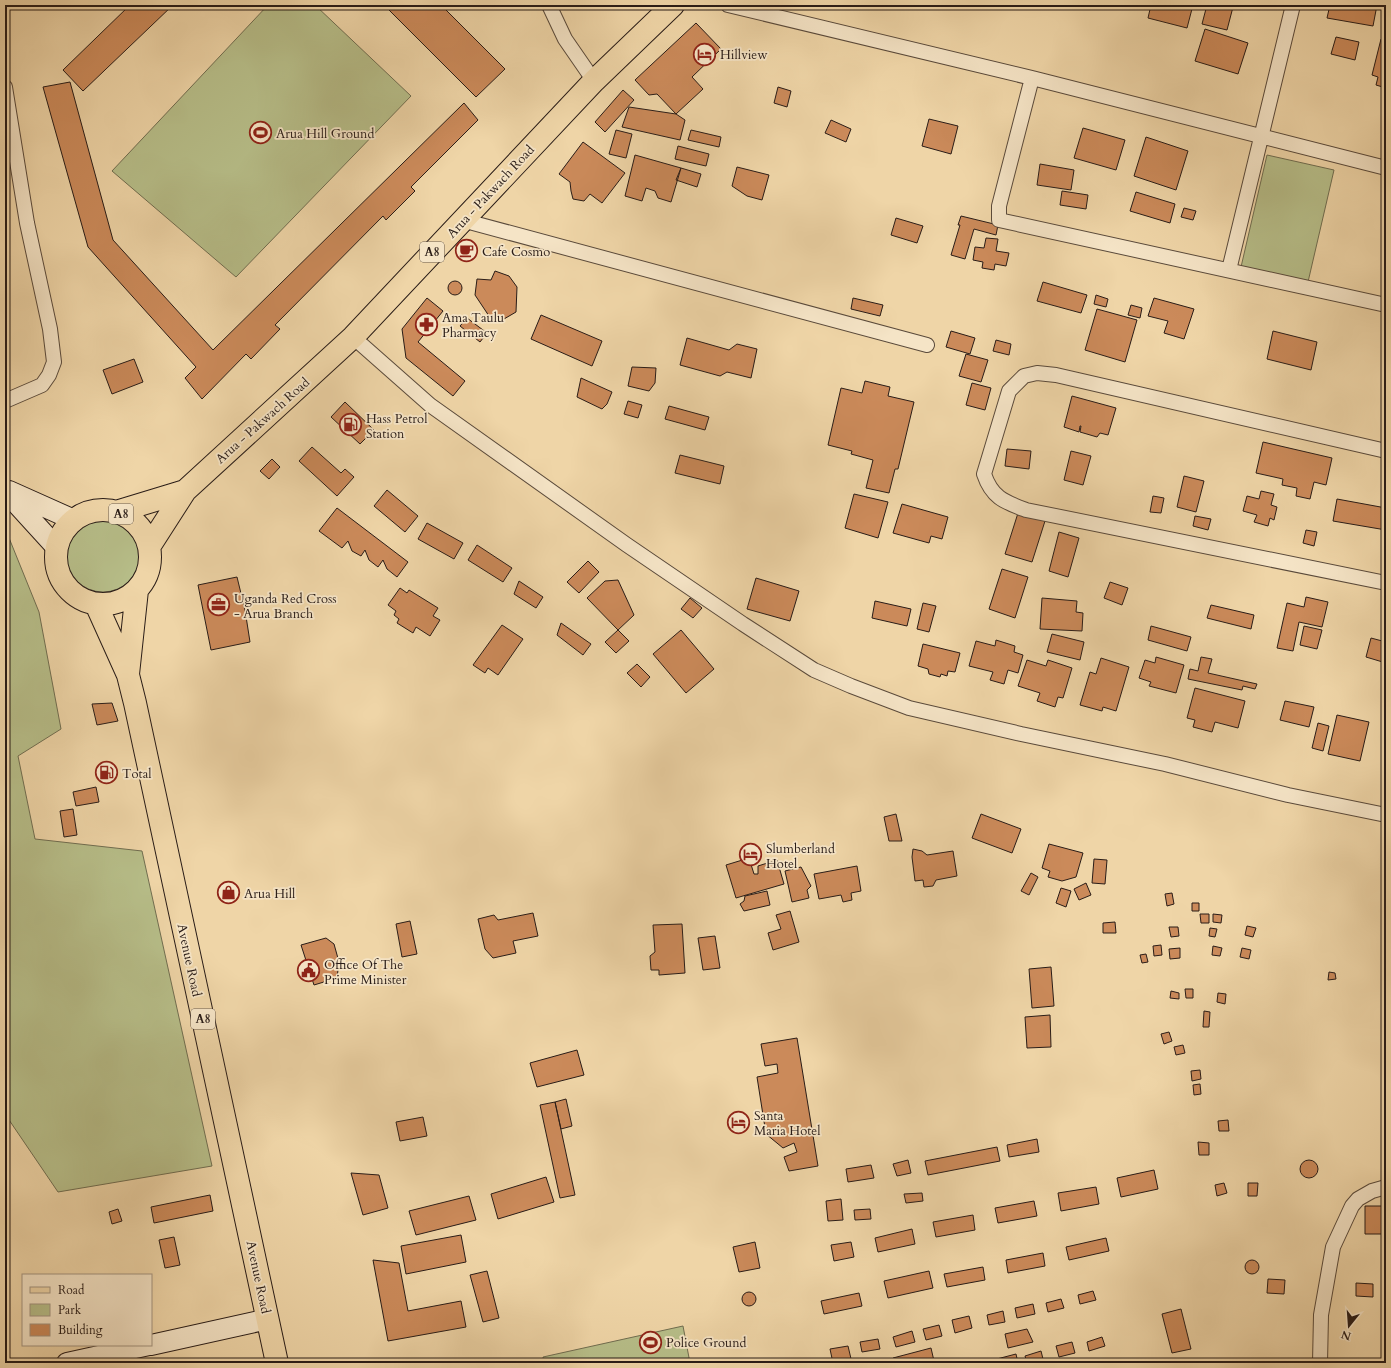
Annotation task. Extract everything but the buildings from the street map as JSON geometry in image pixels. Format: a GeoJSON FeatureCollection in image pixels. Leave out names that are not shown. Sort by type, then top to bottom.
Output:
{"type":"FeatureCollection","features":[{"type":"Feature","properties":{"kind":"main road","name":"Arua - Pakwach Road"},"geometry":{"type":"LineString","coordinates":[[149,547],[185,491],[353,337],[594,81],[673,5]]}},
{"type":"Feature","properties":{"kind":"main road","name":"Arua - Pakwach Road"},"geometry":{"type":"LineString","coordinates":[[116,512],[185,491]]}},
{"type":"Feature","properties":{"kind":"main road","name":"A8"},"geometry":{"type":"LineString","coordinates":[[106,510],[128,517],[138,525],[145,535],[149,547],[150,558],[149,570],[144,581],[137,590],[118,602],[96,604],[85,601],[76,596],[68,588],[61,580],[57,570],[56,559],[57,548],[63,532],[74,520],[84,514],[106,510]]}},
{"type":"Feature","properties":{"kind":"main road","name":"Avenue Road"},"geometry":{"type":"LineString","coordinates":[[128,675],[137,590]]}},
{"type":"Feature","properties":{"kind":"main road","name":"Avenue Road"},"geometry":{"type":"LineString","coordinates":[[96,604],[128,675],[277,1363]]}},
{"type":"Feature","properties":{"kind":"street"},"geometry":{"type":"LineString","coordinates":[[549,5],[565,39],[594,81]]}},
{"type":"Feature","properties":{"kind":"street"},"geometry":{"type":"LineString","coordinates":[[728,5],[1032,78],[1386,168]]}},
{"type":"Feature","properties":{"kind":"street"},"geometry":{"type":"LineString","coordinates":[[1230,270],[1293,5]]}},
{"type":"Feature","properties":{"kind":"street"},"geometry":{"type":"LineString","coordinates":[[1032,78],[998,206],[999,220],[1386,305]]}},
{"type":"Feature","properties":{"kind":"street"},"geometry":{"type":"LineString","coordinates":[[5,87],[27,223],[50,329],[54,362],[49,375],[42,385],[5,400]]}},
{"type":"Feature","properties":{"kind":"street"},"geometry":{"type":"LineString","coordinates":[[462,220],[927,345]]}},
{"type":"Feature","properties":{"kind":"street"},"geometry":{"type":"LineString","coordinates":[[353,337],[430,405],[627,545],[743,624],[814,670],[909,708],[1164,764],[1288,795],[1386,815]]}},
{"type":"Feature","properties":{"kind":"street"},"geometry":{"type":"LineString","coordinates":[[1386,451],[1056,375],[1037,373],[1024,376],[1009,391],[984,474],[988,485],[1002,500],[1026,510],[1386,583]]}},
{"type":"Feature","properties":{"kind":"street"},"geometry":{"type":"LineString","coordinates":[[5,490],[74,520]]}},
{"type":"Feature","properties":{"kind":"street"},"geometry":{"type":"LineString","coordinates":[[5,490],[57,548]]}},
{"type":"Feature","properties":{"kind":"street"},"geometry":{"type":"LineString","coordinates":[[1320,1363],[1321,1315],[1333,1247],[1352,1206],[1358,1199],[1372,1191],[1386,1187]]}},
{"type":"Feature","properties":{"kind":"street"},"geometry":{"type":"LineString","coordinates":[[152,1345],[268,1319]]}},
{"type":"Feature","properties":{"kind":"street"},"geometry":{"type":"LineString","coordinates":[[67,1363],[145,1346]]}},
{"type":"Feature","properties":{"kind":"green space","name":"Arua Hill Ground"},"geometry":{"type":"Polygon","coordinates":[[[268,5],[315,5],[411,96],[236,277],[112,171],[268,5]]]}},
{"type":"Feature","properties":{"kind":"green space"},"geometry":{"type":"Polygon","coordinates":[[[1267,155],[1334,170],[1308,282],[1241,267],[1267,155]]]}},
{"type":"Feature","properties":{"kind":"green space"},"geometry":{"type":"Polygon","coordinates":[[[103,518],[124,524],[134,534],[140,555],[134,576],[124,586],[103,592],[82,586],[72,576],[66,555],[72,534],[82,524],[103,518]]]}},
{"type":"Feature","properties":{"kind":"green space"},"geometry":{"type":"Polygon","coordinates":[[[5,528],[39,612],[61,729],[18,756],[35,839],[142,851],[212,1166],[58,1192],[5,1114],[5,528]]]}},
{"type":"Feature","properties":{"kind":"green space","name":"Police Ground"},"geometry":{"type":"Polygon","coordinates":[[[683,1326],[690,1363],[544,1363],[543,1357],[683,1326]]]}},
{"type":"Feature","properties":{"kind":"place","name":"Hillview"},"geometry":{"type":"Point","coordinates":[705,54]}},
{"type":"Feature","properties":{"kind":"place","name":"Arua Hill Ground"},"geometry":{"type":"Point","coordinates":[261,133]}},
{"type":"Feature","properties":{"kind":"place","name":"Cafe Cosmo"},"geometry":{"type":"Point","coordinates":[467,251]}},
{"type":"Feature","properties":{"kind":"place","name":"Ama Taulu Pharmacy"},"geometry":{"type":"Point","coordinates":[427,324]}},
{"type":"Feature","properties":{"kind":"place","name":"Hass Petrol Station"},"geometry":{"type":"Point","coordinates":[351,425]}},
{"type":"Feature","properties":{"kind":"place","name":"Uganda Red Cross - Arua Branch"},"geometry":{"type":"Point","coordinates":[218,605]}},
{"type":"Feature","properties":{"kind":"place","name":"Total"},"geometry":{"type":"Point","coordinates":[107,773]}},
{"type":"Feature","properties":{"kind":"place","name":"Slumberland Hotel"},"geometry":{"type":"Point","coordinates":[751,855]}},
{"type":"Feature","properties":{"kind":"place","name":"Arua Hill"},"geometry":{"type":"Point","coordinates":[229,893]}},
{"type":"Feature","properties":{"kind":"place","name":"Office Of The Prime Minister"},"geometry":{"type":"Point","coordinates":[309,971]}},
{"type":"Feature","properties":{"kind":"place","name":"Santa Maria Hotel"},"geometry":{"type":"Point","coordinates":[738,1122]}},
{"type":"Feature","properties":{"kind":"place","name":"Police Ground"},"geometry":{"type":"Point","coordinates":[650,1342]}}]}
